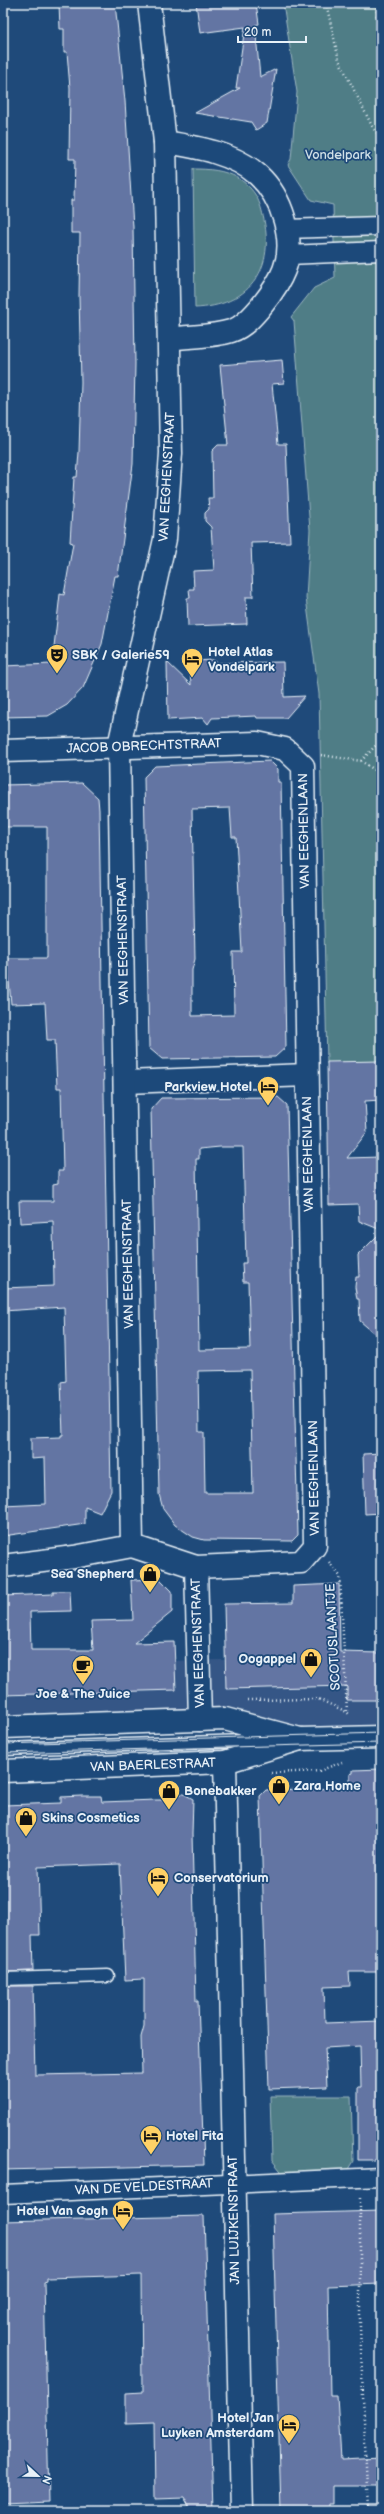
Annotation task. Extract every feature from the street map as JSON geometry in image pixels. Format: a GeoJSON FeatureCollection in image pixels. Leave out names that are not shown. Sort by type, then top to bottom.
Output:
{"type":"FeatureCollection","features":[{"type":"Feature","properties":{"kind":"street","name":"VAN EEGHENSTRAAT"},"geometry":{"type":"LineString","coordinates":[[132,1546],[126,1082],[119,746],[166,539],[171,453],[165,142],[149,3]]}},
{"type":"Feature","properties":{"kind":"street"},"geometry":{"type":"LineString","coordinates":[[165,142],[195,147],[227,157],[258,175],[270,188],[280,207],[286,229],[288,255],[284,270],[272,293],[244,323],[231,331],[170,339]]}},
{"type":"Feature","properties":{"kind":"street"},"geometry":{"type":"LineString","coordinates":[[286,229],[381,226]]}},
{"type":"Feature","properties":{"kind":"street"},"geometry":{"type":"LineString","coordinates":[[288,255],[381,251]]}},
{"type":"Feature","properties":{"kind":"street","name":"JACOB OBRECHTSTRAAT"},"geometry":{"type":"LineString","coordinates":[[3,751],[119,746],[257,743],[285,749]]}},
{"type":"Feature","properties":{"kind":"street","name":"VAN EEGHENLAAN"},"geometry":{"type":"LineString","coordinates":[[196,1567],[301,1562],[315,1546],[303,766],[285,749]]}},
{"type":"Feature","properties":{"kind":"street"},"geometry":{"type":"LineString","coordinates":[[126,1082],[307,1075]]}},
{"type":"Feature","properties":{"kind":"street"},"geometry":{"type":"LineString","coordinates":[[3,1566],[74,1557],[132,1546],[196,1567]]}},
{"type":"Feature","properties":{"kind":"street","name":"VAN EEGHENSTRAAT"},"geometry":{"type":"LineString","coordinates":[[196,1567],[200,1720]]}},
{"type":"Feature","properties":{"kind":"street","name":"VAN BAERLESTRAAT"},"geometry":{"type":"LineString","coordinates":[[3,1727],[225,1718],[300,1739]]}},
{"type":"Feature","properties":{"kind":"street","name":"VAN BAERLESTRAAT"},"geometry":{"type":"LineString","coordinates":[[3,1771],[225,1762],[300,1739],[374,1738]]}},
{"type":"Feature","properties":{"kind":"street","name":"JAN LUIJKENSTRAAT"},"geometry":{"type":"LineString","coordinates":[[225,1762],[233,2183],[242,2511]]}},
{"type":"Feature","properties":{"kind":"street","name":"VAN DE VELDESTRAAT"},"geometry":{"type":"LineString","coordinates":[[3,2194],[381,2177]]}},
{"type":"Feature","properties":{"kind":"lane","name":"VAN BAERLESTRAAT"},"geometry":{"type":"LineString","coordinates":[[3,1749],[300,1739]]}},
{"type":"Feature","properties":{"kind":"lane"},"geometry":{"type":"LineString","coordinates":[[3,1979],[108,1976]]}},
{"type":"Feature","properties":{"kind":"path"},"geometry":{"type":"LineString","coordinates":[[326,3],[338,60],[373,128],[381,138]]}},
{"type":"Feature","properties":{"kind":"path"},"geometry":{"type":"LineString","coordinates":[[377,3],[377,21],[381,43]]}},
{"type":"Feature","properties":{"kind":"path"},"geometry":{"type":"LineString","coordinates":[[361,761],[381,740]]}},
{"type":"Feature","properties":{"kind":"path"},"geometry":{"type":"LineString","coordinates":[[317,754],[361,761],[381,774]]}},
{"type":"Feature","properties":{"kind":"path","name":"SCOTUSLAANTJE"},"geometry":{"type":"LineString","coordinates":[[315,1546],[340,1576],[347,1712]]}},
{"type":"Feature","properties":{"kind":"path"},"geometry":{"type":"LineString","coordinates":[[240,1700],[318,1699],[347,1712],[374,1738]]}},
{"type":"Feature","properties":{"kind":"path"},"geometry":{"type":"LineString","coordinates":[[359,2178],[360,2327],[368,2511]]}},
{"type":"Feature","properties":{"kind":"shaded area"},"geometry":{"type":"Polygon","coordinates":[[[381,1657],[381,1729],[3,1734],[3,1664],[381,1657]]]}},
{"type":"Feature","properties":{"kind":"green space","name":"Vondelpark"},"geometry":{"type":"Polygon","coordinates":[[[283,3],[381,3],[381,1063],[327,1064],[319,694],[306,598],[310,530],[294,321],[291,317],[314,288],[335,278],[333,205],[311,200],[288,165],[291,159],[297,92],[283,3]]]}},
{"type":"Feature","properties":{"kind":"green space"},"geometry":{"type":"Polygon","coordinates":[[[193,169],[227,173],[244,182],[256,196],[261,207],[266,239],[265,255],[261,270],[253,283],[243,293],[229,301],[213,306],[195,308],[193,169]]]}},
{"type":"Feature","properties":{"kind":"green space"},"geometry":{"type":"Polygon","coordinates":[[[270,2096],[351,2096],[353,2161],[345,2174],[284,2175],[272,2160],[270,2096]]]}},
{"type":"Feature","properties":{"kind":"building"},"geometry":{"type":"Polygon","coordinates":[[[59,3],[115,3],[125,101],[133,227],[135,364],[133,464],[118,576],[115,576],[102,644],[83,688],[67,705],[48,716],[3,717],[3,666],[52,664],[60,594],[64,595],[73,543],[70,542],[74,477],[77,477],[79,452],[81,382],[79,296],[80,233],[71,233],[71,200],[74,200],[75,159],[69,159],[70,88],[67,52],[64,52],[64,29],[60,29],[59,3]]]}},
{"type":"Feature","properties":{"kind":"building"},"geometry":{"type":"Polygon","coordinates":[[[196,3],[256,3],[259,24],[255,25],[260,77],[276,69],[267,123],[256,130],[251,122],[195,113],[240,88],[236,88],[245,27],[200,33],[196,3]]]}},
{"type":"Feature","properties":{"kind":"building"},"geometry":{"type":"Polygon","coordinates":[[[282,360],[284,383],[272,384],[278,444],[286,444],[290,542],[251,543],[253,597],[246,597],[247,624],[188,626],[187,598],[190,598],[189,589],[194,589],[193,571],[214,570],[211,527],[205,521],[205,513],[209,509],[208,498],[213,498],[212,451],[218,445],[228,445],[220,365],[282,360]]]}},
{"type":"Feature","properties":{"kind":"building"},"geometry":{"type":"Polygon","coordinates":[[[213,660],[218,663],[283,662],[284,697],[305,696],[286,718],[257,718],[256,716],[212,718],[208,724],[203,718],[168,720],[167,662],[191,685],[190,667],[195,661],[213,660]]]}},
{"type":"Feature","properties":{"kind":"building"},"geometry":{"type":"Polygon","coordinates":[[[270,761],[278,769],[278,782],[281,782],[286,1047],[275,1057],[162,1059],[149,1048],[144,777],[155,766],[270,761]],[[230,808],[192,809],[195,959],[192,970],[192,1016],[234,1015],[233,952],[242,952],[236,837],[232,837],[230,808]]]}},
{"type":"Feature","properties":{"kind":"building"},"geometry":{"type":"Polygon","coordinates":[[[82,783],[98,798],[99,810],[111,1491],[100,1513],[85,1507],[85,1524],[3,1536],[3,1506],[46,1504],[45,1458],[31,1459],[31,1438],[61,1437],[61,1435],[63,1435],[61,1382],[66,1381],[64,1307],[3,1311],[3,1288],[54,1286],[53,1221],[20,1223],[19,1201],[53,1201],[53,1185],[58,1184],[58,1171],[63,1171],[61,1088],[57,1088],[55,1040],[47,1040],[45,1003],[11,1004],[7,958],[47,958],[47,827],[3,827],[3,785],[82,783]]]}},
{"type":"Feature","properties":{"kind":"building"},"geometry":{"type":"Polygon","coordinates":[[[381,1061],[381,1100],[365,1101],[367,1132],[347,1158],[381,1157],[381,1230],[359,1221],[358,1204],[329,1205],[327,1062],[381,1061]]]}},
{"type":"Feature","properties":{"kind":"building"},"geometry":{"type":"Polygon","coordinates":[[[278,1097],[287,1105],[298,1535],[292,1541],[204,1540],[193,1537],[175,1525],[163,1509],[159,1494],[151,1109],[161,1098],[278,1097]],[[243,1147],[199,1149],[199,1159],[196,1159],[199,1350],[250,1349],[248,1282],[243,1282],[242,1263],[246,1263],[243,1147]],[[250,1370],[198,1371],[199,1432],[204,1432],[205,1493],[253,1493],[250,1370]]]}},
{"type":"Feature","properties":{"kind":"building"},"geometry":{"type":"Polygon","coordinates":[[[381,1232],[381,1339],[360,1321],[359,1299],[357,1299],[355,1287],[356,1277],[359,1277],[358,1255],[381,1232]]]}},
{"type":"Feature","properties":{"kind":"building"},"geometry":{"type":"Polygon","coordinates":[[[381,1453],[381,1513],[365,1514],[363,1454],[381,1453]]]}},
{"type":"Feature","properties":{"kind":"building"},"geometry":{"type":"Polygon","coordinates":[[[160,1579],[172,1591],[172,1612],[134,1643],[174,1642],[176,1690],[3,1695],[3,1596],[53,1594],[53,1591],[70,1591],[71,1611],[30,1612],[31,1650],[93,1650],[91,1621],[133,1620],[131,1580],[160,1579]]]}},
{"type":"Feature","properties":{"kind":"building"},"geometry":{"type":"Polygon","coordinates":[[[339,1584],[340,1652],[381,1653],[381,1700],[347,1700],[347,1686],[226,1689],[224,1604],[293,1603],[293,1586],[339,1584]]]}},
{"type":"Feature","properties":{"kind":"building"},"geometry":{"type":"Polygon","coordinates":[[[381,1769],[381,1972],[349,1972],[350,1986],[324,1987],[325,2023],[381,2021],[381,2160],[358,2160],[358,2087],[361,2087],[360,2046],[325,2048],[327,2087],[269,2089],[260,1796],[266,1790],[350,1788],[350,1774],[353,1773],[353,1770],[381,1769]]]}},
{"type":"Feature","properties":{"kind":"building"},"geometry":{"type":"Polygon","coordinates":[[[174,1794],[184,1794],[193,1799],[192,1834],[196,2001],[198,2001],[204,2165],[3,2170],[3,1986],[33,1986],[35,2075],[142,2073],[141,2037],[144,2026],[144,1979],[125,1980],[120,1864],[38,1867],[40,1935],[32,1935],[33,1971],[3,1972],[3,1805],[61,1803],[61,1797],[81,1796],[101,1796],[102,1802],[166,1800],[174,1794]]]}},
{"type":"Feature","properties":{"kind":"building"},"geometry":{"type":"Polygon","coordinates":[[[381,2211],[381,2284],[328,2286],[330,2396],[337,2396],[341,2459],[381,2457],[381,2486],[333,2486],[333,2504],[329,2504],[329,2511],[281,2511],[273,2214],[381,2211]]]}},
{"type":"Feature","properties":{"kind":"building"},"geometry":{"type":"Polygon","coordinates":[[[204,2216],[213,2511],[191,2511],[184,2498],[155,2499],[154,2423],[126,2424],[126,2393],[142,2392],[141,2275],[47,2278],[47,2281],[44,2282],[49,2502],[3,2504],[3,2221],[204,2216]]]}},
{"type":"Feature","properties":{"kind":"tram line"},"geometry":{"type":"LineString","coordinates":[[3,1744],[381,1733]]}},
{"type":"Feature","properties":{"kind":"tram line"},"geometry":{"type":"LineString","coordinates":[[3,1753],[381,1743]]}},
{"type":"Feature","properties":{"kind":"place","name":"SBK / Galerie59"},"geometry":{"type":"Point","coordinates":[57,674]}},
{"type":"Feature","properties":{"kind":"place","name":"Hotel Atlas Vondelpark"},"geometry":{"type":"Point","coordinates":[192,678]}},
{"type":"Feature","properties":{"kind":"place","name":"Parkview Hotel"},"geometry":{"type":"Point","coordinates":[268,1106]}},
{"type":"Feature","properties":{"kind":"place","name":"Sea Shepherd"},"geometry":{"type":"Point","coordinates":[150,1594]}},
{"type":"Feature","properties":{"kind":"place","name":"Oogappel"},"geometry":{"type":"Point","coordinates":[311,1678]}},
{"type":"Feature","properties":{"kind":"place","name":"Joe & The Juice"},"geometry":{"type":"Point","coordinates":[83,1686]}},
{"type":"Feature","properties":{"kind":"place","name":"Zara Home"},"geometry":{"type":"Point","coordinates":[279,1806]}},
{"type":"Feature","properties":{"kind":"place","name":"Bonebakker"},"geometry":{"type":"Point","coordinates":[169,1810]}},
{"type":"Feature","properties":{"kind":"place","name":"Skins Cosmetics"},"geometry":{"type":"Point","coordinates":[26,1838]}},
{"type":"Feature","properties":{"kind":"place","name":"Conservatorium"},"geometry":{"type":"Point","coordinates":[158,1898]}},
{"type":"Feature","properties":{"kind":"place","name":"Hotel Fita"},"geometry":{"type":"Point","coordinates":[151,2156]}},
{"type":"Feature","properties":{"kind":"place","name":"Hotel Van Gogh"},"geometry":{"type":"Point","coordinates":[123,2230]}},
{"type":"Feature","properties":{"kind":"place","name":"Hotel Jan Luyken Amsterdam"},"geometry":{"type":"Point","coordinates":[289,2444]}}]}
